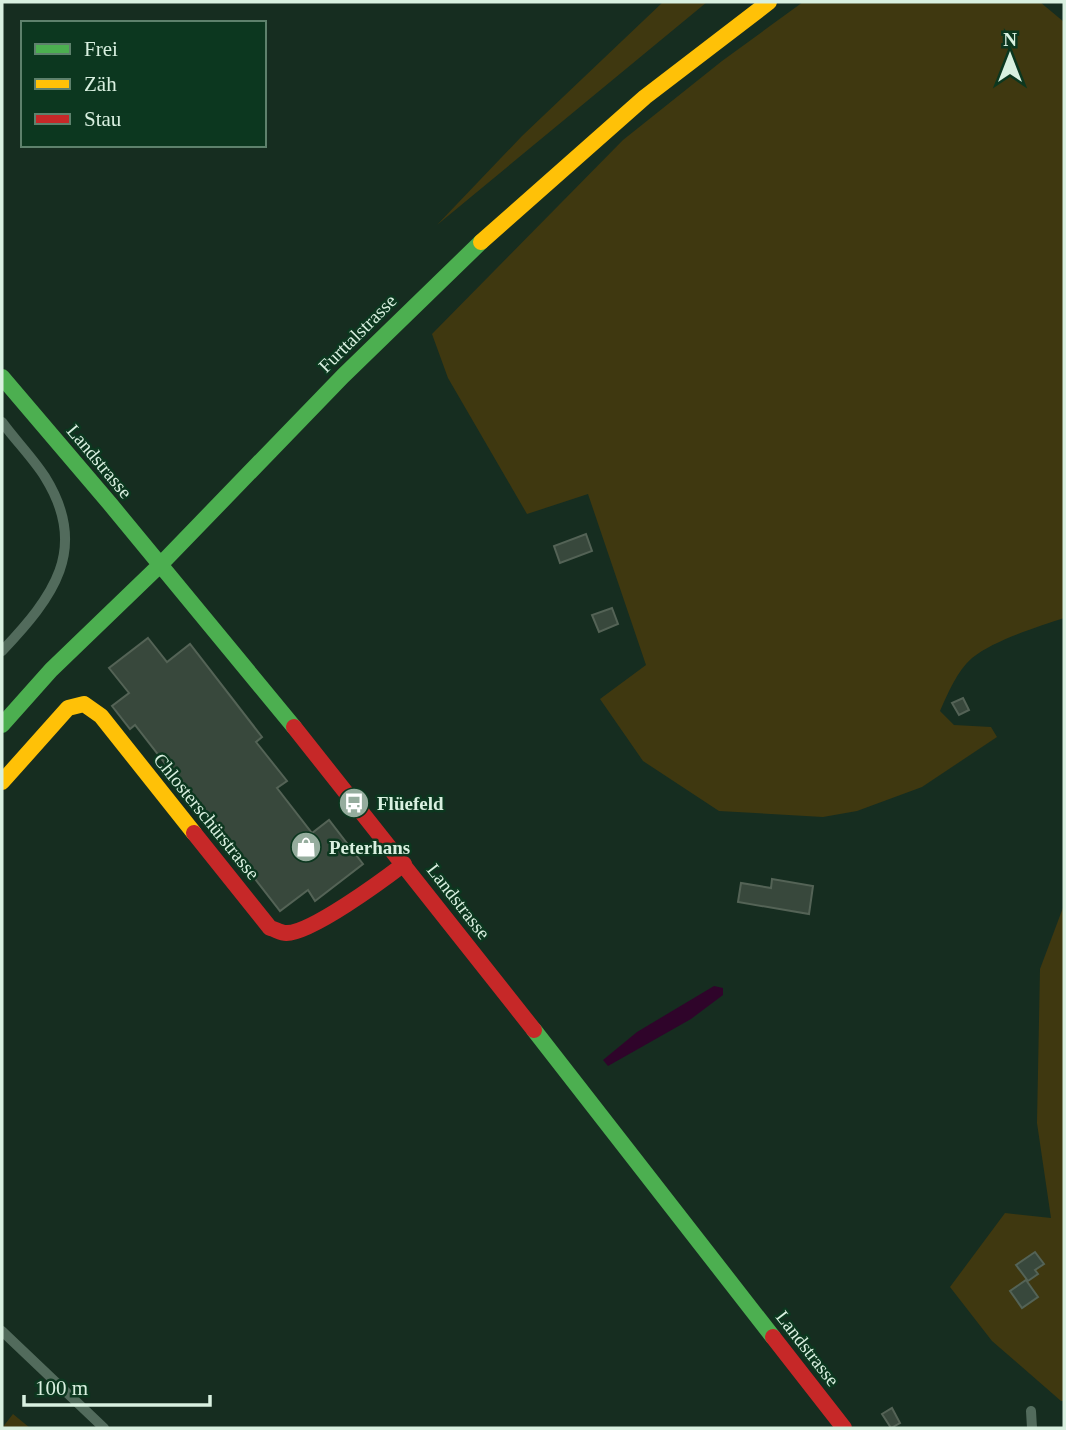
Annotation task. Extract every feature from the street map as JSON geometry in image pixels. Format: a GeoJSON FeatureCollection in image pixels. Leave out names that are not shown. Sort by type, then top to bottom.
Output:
{"type":"FeatureCollection","features":[{"type":"Feature","properties":{"kind":"main road","name":"Furttalstrasse"},"geometry":{"type":"LineString","coordinates":[[2,725],[51,670],[161,564],[343,376],[495,228],[645,97],[769,2]]}},
{"type":"Feature","properties":{"kind":"main road","name":"Landstrasse"},"geometry":{"type":"LineString","coordinates":[[2,377],[161,564],[404,864],[844,1428]]}},
{"type":"Feature","properties":{"kind":"main road","name":"Chlosterschürstrasse"},"geometry":{"type":"LineString","coordinates":[[2,782],[68,708],[84,704],[101,716],[270,928],[285,933],[300,930],[379,883],[404,864]]}},
{"type":"Feature","properties":{"kind":"street"},"geometry":{"type":"LineString","coordinates":[[2,422],[44,475],[61,506],[66,535],[62,567],[56,583],[43,604],[2,651]]}},
{"type":"Feature","properties":{"kind":"street"},"geometry":{"type":"LineString","coordinates":[[2,1331],[104,1428]]}},
{"type":"Feature","properties":{"kind":"street"},"geometry":{"type":"LineString","coordinates":[[1031,1410],[1032,1428]]}},
{"type":"Feature","properties":{"kind":"shaded area"},"geometry":{"type":"Polygon","coordinates":[[[663,2],[707,2],[437,225],[522,136],[663,2]]]}},
{"type":"Feature","properties":{"kind":"shaded area"},"geometry":{"type":"Polygon","coordinates":[[[803,2],[1040,2],[1064,22],[1064,618],[981,651],[967,663],[953,683],[940,711],[954,725],[991,727],[997,737],[922,787],[857,811],[823,817],[719,811],[643,761],[600,699],[646,665],[588,494],[527,514],[448,378],[432,334],[623,140],[722,61],[803,2]]]}},
{"type":"Feature","properties":{"kind":"shaded area"},"geometry":{"type":"Polygon","coordinates":[[[1064,905],[1064,1401],[1061,1401],[992,1341],[950,1287],[1005,1213],[1051,1218],[1037,1123],[1040,969],[1064,905]]]}},
{"type":"Feature","properties":{"kind":"shaded area"},"geometry":{"type":"Polygon","coordinates":[[[714,986],[723,988],[723,995],[691,1019],[608,1066],[603,1060],[637,1032],[714,986]]]}},
{"type":"Feature","properties":{"kind":"shaded area"},"geometry":{"type":"Polygon","coordinates":[[[13,1414],[30,1428],[2,1428],[13,1414]]]}},
{"type":"Feature","properties":{"kind":"building"},"geometry":{"type":"Polygon","coordinates":[[[586,534],[592,551],[560,563],[554,546],[586,534]]]}},
{"type":"Feature","properties":{"kind":"building"},"geometry":{"type":"Polygon","coordinates":[[[612,608],[618,624],[599,632],[592,615],[612,608]]]}},
{"type":"Feature","properties":{"kind":"building"},"geometry":{"type":"Polygon","coordinates":[[[148,638],[167,662],[190,644],[262,737],[256,742],[287,781],[277,788],[312,833],[329,820],[363,864],[315,901],[308,890],[280,911],[135,725],[130,729],[112,706],[129,693],[109,668],[148,638]]]}},
{"type":"Feature","properties":{"kind":"building"},"geometry":{"type":"Polygon","coordinates":[[[963,698],[969,710],[959,715],[952,703],[963,698]]]}},
{"type":"Feature","properties":{"kind":"building"},"geometry":{"type":"Polygon","coordinates":[[[772,879],[813,886],[809,914],[738,902],[741,883],[771,888],[772,879]]]}},
{"type":"Feature","properties":{"kind":"building"},"geometry":{"type":"Polygon","coordinates":[[[1035,1252],[1044,1264],[1035,1270],[1038,1274],[1028,1281],[1016,1265],[1035,1252]]]}},
{"type":"Feature","properties":{"kind":"building"},"geometry":{"type":"Polygon","coordinates":[[[1026,1280],[1038,1297],[1022,1308],[1010,1291],[1026,1280]]]}},
{"type":"Feature","properties":{"kind":"building"},"geometry":{"type":"Polygon","coordinates":[[[892,1408],[900,1423],[891,1428],[882,1414],[892,1408]]]}},
{"type":"Feature","properties":{"kind":"traffic: fast"},"geometry":{"type":"LineString","coordinates":[[161,564],[343,376],[481,242]]}},
{"type":"Feature","properties":{"kind":"traffic: fast"},"geometry":{"type":"LineString","coordinates":[[2,377],[294,727]]}},
{"type":"Feature","properties":{"kind":"traffic: fast"},"geometry":{"type":"LineString","coordinates":[[2,725],[51,670],[161,564]]}},
{"type":"Feature","properties":{"kind":"traffic: fast"},"geometry":{"type":"LineString","coordinates":[[534,1030],[773,1337]]}},
{"type":"Feature","properties":{"kind":"traffic: slow"},"geometry":{"type":"LineString","coordinates":[[481,242],[645,97],[769,2]]}},
{"type":"Feature","properties":{"kind":"traffic: slow"},"geometry":{"type":"LineString","coordinates":[[2,782],[68,708],[84,704],[101,716],[194,833]]}},
{"type":"Feature","properties":{"kind":"traffic: jam"},"geometry":{"type":"LineString","coordinates":[[294,727],[534,1030]]}},
{"type":"Feature","properties":{"kind":"traffic: jam"},"geometry":{"type":"LineString","coordinates":[[194,833],[270,928],[284,933],[297,931],[328,916],[404,864]]}},
{"type":"Feature","properties":{"kind":"traffic: jam"},"geometry":{"type":"LineString","coordinates":[[773,1337],[844,1428]]}},
{"type":"Feature","properties":{"kind":"place","name":"Flüefeld"},"geometry":{"type":"Point","coordinates":[354,803]}},
{"type":"Feature","properties":{"kind":"place","name":"Peterhans"},"geometry":{"type":"Point","coordinates":[306,847]}}]}
